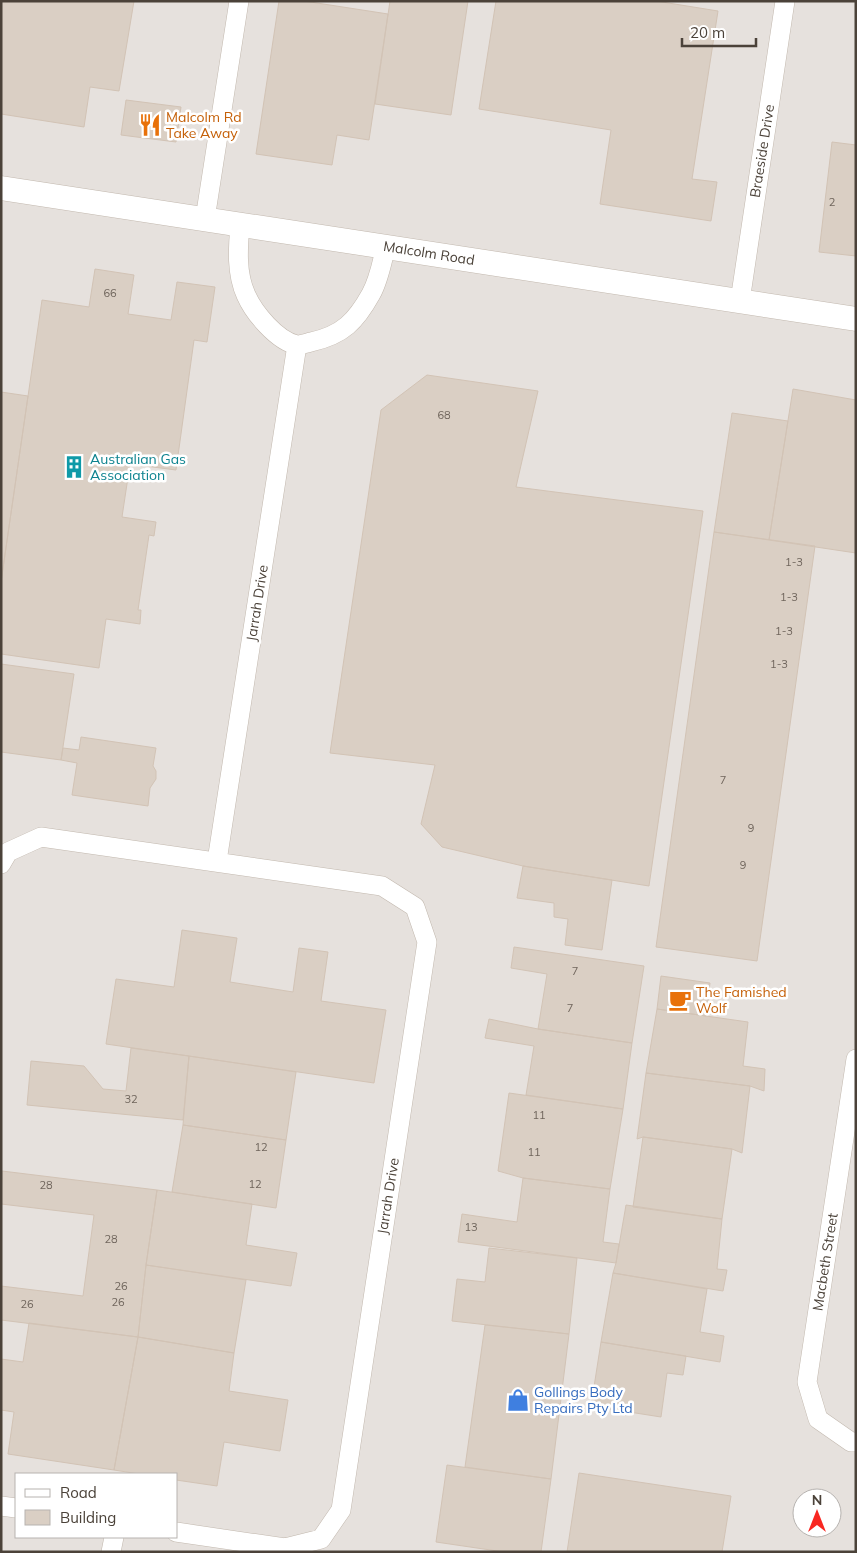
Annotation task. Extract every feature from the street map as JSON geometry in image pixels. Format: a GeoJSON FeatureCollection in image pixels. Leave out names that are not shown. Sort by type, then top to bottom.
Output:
{"type":"FeatureCollection","features":[{"type":"Feature","properties":{"kind":"street"},"geometry":{"type":"LineString","coordinates":[[205,219],[239,1]]}},
{"type":"Feature","properties":{"kind":"street","name":"Braeside Drive"},"geometry":{"type":"LineString","coordinates":[[740,301],[785,1]]}},
{"type":"Feature","properties":{"kind":"street","name":"Malcolm Road"},"geometry":{"type":"LineString","coordinates":[[1,188],[856,319]]}},
{"type":"Feature","properties":{"kind":"street"},"geometry":{"type":"LineString","coordinates":[[240,224],[239,273],[246,296],[258,316],[274,333],[297,345],[321,340],[344,330],[360,313],[372,292],[386,246]]}},
{"type":"Feature","properties":{"kind":"street","name":"Jarrah Drive"},"geometry":{"type":"LineString","coordinates":[[217,861],[297,345]]}},
{"type":"Feature","properties":{"kind":"street","name":"Jarrah Drive"},"geometry":{"type":"LineString","coordinates":[[1,864],[8,852],[42,837],[382,886],[414,907],[427,942],[341,1510],[321,1539],[284,1548],[178,1532]]}},
{"type":"Feature","properties":{"kind":"street","name":"Macbeth Street"},"geometry":{"type":"LineString","coordinates":[[856,1059],[806,1382],[818,1419],[850,1442],[856,1442]]}},
{"type":"Feature","properties":{"kind":"street"},"geometry":{"type":"LineString","coordinates":[[1,1506],[15,1508]]}},
{"type":"Feature","properties":{"kind":"street"},"geometry":{"type":"LineString","coordinates":[[112,1552],[114,1538]]}},
{"type":"Feature","properties":{"kind":"shaded area"},"geometry":{"type":"Polygon","coordinates":[[[1,1],[856,1],[856,1552],[1,1552],[1,1]]]}},
{"type":"Feature","properties":{"kind":"building"},"geometry":{"type":"Polygon","coordinates":[[[1,1],[134,1],[119,91],[90,87],[84,127],[1,114],[1,1]]]}},
{"type":"Feature","properties":{"kind":"building"},"geometry":{"type":"Polygon","coordinates":[[[279,1],[304,1],[388,14],[369,140],[337,135],[332,165],[256,154],[279,1]]]}},
{"type":"Feature","properties":{"kind":"building"},"geometry":{"type":"Polygon","coordinates":[[[390,1],[468,1],[451,115],[375,104],[390,1]]]}},
{"type":"Feature","properties":{"kind":"building"},"geometry":{"type":"Polygon","coordinates":[[[496,1],[656,1],[718,11],[692,179],[717,182],[711,221],[600,204],[611,130],[479,109],[496,1]]]}},
{"type":"Feature","properties":{"kind":"building"},"geometry":{"type":"Polygon","coordinates":[[[126,100],[181,107],[176,142],[121,135],[126,100]]]}},
{"type":"Feature","properties":{"kind":"building"},"geometry":{"type":"Polygon","coordinates":[[[832,142],[856,145],[856,256],[819,252],[832,142]]]}},
{"type":"Feature","properties":{"kind":"building","name":"Australian Gas Association"},"geometry":{"type":"Polygon","coordinates":[[[95,269],[134,275],[128,314],[171,320],[177,282],[215,287],[207,342],[194,340],[176,470],[130,464],[122,517],[156,522],[154,536],[149,535],[138,610],[141,610],[140,624],[106,619],[99,668],[1,654],[1,582],[42,300],[89,307],[95,269]]]}},
{"type":"Feature","properties":{"kind":"building"},"geometry":{"type":"Polygon","coordinates":[[[427,375],[538,391],[516,487],[703,511],[649,886],[523,866],[442,847],[421,824],[435,765],[330,753],[381,410],[427,375]]]}},
{"type":"Feature","properties":{"kind":"building"},"geometry":{"type":"Polygon","coordinates":[[[793,389],[856,400],[856,553],[769,540],[793,389]]]}},
{"type":"Feature","properties":{"kind":"building"},"geometry":{"type":"Polygon","coordinates":[[[1,392],[28,396],[1,582],[1,392]]]}},
{"type":"Feature","properties":{"kind":"building"},"geometry":{"type":"Polygon","coordinates":[[[732,413],[788,421],[769,540],[714,532],[732,413]]]}},
{"type":"Feature","properties":{"kind":"building"},"geometry":{"type":"Polygon","coordinates":[[[714,532],[815,546],[757,961],[656,947],[714,532]]]}},
{"type":"Feature","properties":{"kind":"building"},"geometry":{"type":"Polygon","coordinates":[[[1,664],[74,674],[61,760],[1,752],[1,664]]]}},
{"type":"Feature","properties":{"kind":"building"},"geometry":{"type":"Polygon","coordinates":[[[81,737],[156,748],[153,766],[156,771],[156,779],[150,788],[148,806],[72,795],[77,763],[61,760],[63,748],[79,750],[81,737]]]}},
{"type":"Feature","properties":{"kind":"building"},"geometry":{"type":"Polygon","coordinates":[[[523,866],[612,880],[602,950],[565,945],[568,919],[554,917],[554,903],[517,898],[523,866]]]}},
{"type":"Feature","properties":{"kind":"building"},"geometry":{"type":"Polygon","coordinates":[[[182,930],[237,938],[230,982],[293,992],[299,948],[328,952],[321,1001],[386,1010],[374,1083],[106,1044],[116,979],[174,987],[182,930]]]}},
{"type":"Feature","properties":{"kind":"building"},"geometry":{"type":"Polygon","coordinates":[[[514,947],[644,966],[632,1043],[538,1029],[547,974],[511,968],[514,947]]]}},
{"type":"Feature","properties":{"kind":"building"},"geometry":{"type":"Polygon","coordinates":[[[661,976],[710,983],[706,1016],[657,1009],[661,976]]]}},
{"type":"Feature","properties":{"kind":"building"},"geometry":{"type":"Polygon","coordinates":[[[657,1009],[748,1022],[743,1066],[765,1069],[764,1091],[750,1086],[646,1073],[657,1009]]]}},
{"type":"Feature","properties":{"kind":"building"},"geometry":{"type":"Polygon","coordinates":[[[489,1019],[538,1029],[632,1043],[623,1109],[526,1095],[534,1046],[485,1038],[489,1019]]]}},
{"type":"Feature","properties":{"kind":"building"},"geometry":{"type":"Polygon","coordinates":[[[131,1048],[189,1056],[183,1120],[27,1105],[31,1061],[84,1066],[103,1089],[126,1091],[131,1048]]]}},
{"type":"Feature","properties":{"kind":"building"},"geometry":{"type":"Polygon","coordinates":[[[189,1056],[296,1072],[286,1140],[183,1125],[189,1056]]]}},
{"type":"Feature","properties":{"kind":"building"},"geometry":{"type":"Polygon","coordinates":[[[646,1073],[750,1086],[742,1153],[732,1149],[643,1137],[637,1139],[646,1073]]]}},
{"type":"Feature","properties":{"kind":"building"},"geometry":{"type":"Polygon","coordinates":[[[509,1093],[623,1109],[610,1189],[523,1178],[498,1171],[509,1093]]]}},
{"type":"Feature","properties":{"kind":"building"},"geometry":{"type":"Polygon","coordinates":[[[183,1125],[286,1140],[276,1208],[172,1192],[183,1125]]]}},
{"type":"Feature","properties":{"kind":"building"},"geometry":{"type":"Polygon","coordinates":[[[643,1137],[732,1149],[722,1219],[633,1207],[643,1137]]]}},
{"type":"Feature","properties":{"kind":"building"},"geometry":{"type":"Polygon","coordinates":[[[2,1171],[157,1190],[138,1337],[1,1320],[1,1286],[83,1296],[94,1215],[1,1204],[2,1171]]]}},
{"type":"Feature","properties":{"kind":"building"},"geometry":{"type":"Polygon","coordinates":[[[523,1178],[610,1189],[603,1242],[619,1244],[616,1263],[458,1242],[462,1214],[517,1222],[523,1178]]]}},
{"type":"Feature","properties":{"kind":"building"},"geometry":{"type":"Polygon","coordinates":[[[157,1190],[252,1204],[246,1245],[297,1253],[291,1286],[146,1265],[157,1190]]]}},
{"type":"Feature","properties":{"kind":"building"},"geometry":{"type":"Polygon","coordinates":[[[626,1205],[722,1219],[717,1269],[727,1270],[723,1291],[613,1273],[626,1205]]]}},
{"type":"Feature","properties":{"kind":"building"},"geometry":{"type":"Polygon","coordinates":[[[489,1248],[577,1258],[569,1334],[452,1321],[457,1279],[485,1282],[489,1248]]]}},
{"type":"Feature","properties":{"kind":"building"},"geometry":{"type":"Polygon","coordinates":[[[146,1265],[246,1280],[234,1353],[138,1337],[146,1265]]]}},
{"type":"Feature","properties":{"kind":"building"},"geometry":{"type":"Polygon","coordinates":[[[613,1273],[707,1289],[700,1332],[724,1336],[720,1362],[601,1342],[613,1273]]]}},
{"type":"Feature","properties":{"kind":"building"},"geometry":{"type":"Polygon","coordinates":[[[29,1323],[138,1337],[114,1470],[8,1454],[14,1412],[1,1410],[1,1359],[23,1362],[29,1323]]]}},
{"type":"Feature","properties":{"kind":"building","name":"Gollings Body Repairs Pty Ltd"},"geometry":{"type":"Polygon","coordinates":[[[485,1325],[569,1334],[551,1479],[465,1467],[485,1325]]]}},
{"type":"Feature","properties":{"kind":"building"},"geometry":{"type":"Polygon","coordinates":[[[138,1337],[234,1353],[229,1391],[288,1400],[280,1451],[224,1442],[217,1486],[178,1480],[178,1473],[133,1473],[114,1470],[138,1337]]]}},
{"type":"Feature","properties":{"kind":"building"},"geometry":{"type":"Polygon","coordinates":[[[601,1342],[686,1356],[683,1375],[667,1373],[661,1417],[591,1406],[601,1342]]]}},
{"type":"Feature","properties":{"kind":"building"},"geometry":{"type":"Polygon","coordinates":[[[447,1465],[551,1479],[541,1552],[504,1552],[436,1542],[447,1465]]]}},
{"type":"Feature","properties":{"kind":"building"},"geometry":{"type":"Polygon","coordinates":[[[579,1473],[731,1496],[722,1552],[567,1552],[579,1473]]]}},
{"type":"Feature","properties":{"kind":"place","name":"Malcolm Rd Take Away"},"geometry":{"type":"Point","coordinates":[150,125]}},
{"type":"Feature","properties":{"kind":"place","name":"Australian Gas Association"},"geometry":{"type":"Point","coordinates":[74,467]}},
{"type":"Feature","properties":{"kind":"place","name":"The Famished Wolf"},"geometry":{"type":"Point","coordinates":[680,1000]}},
{"type":"Feature","properties":{"kind":"place","name":"Gollings Body Repairs Pty Ltd"},"geometry":{"type":"Point","coordinates":[518,1400]}}]}
